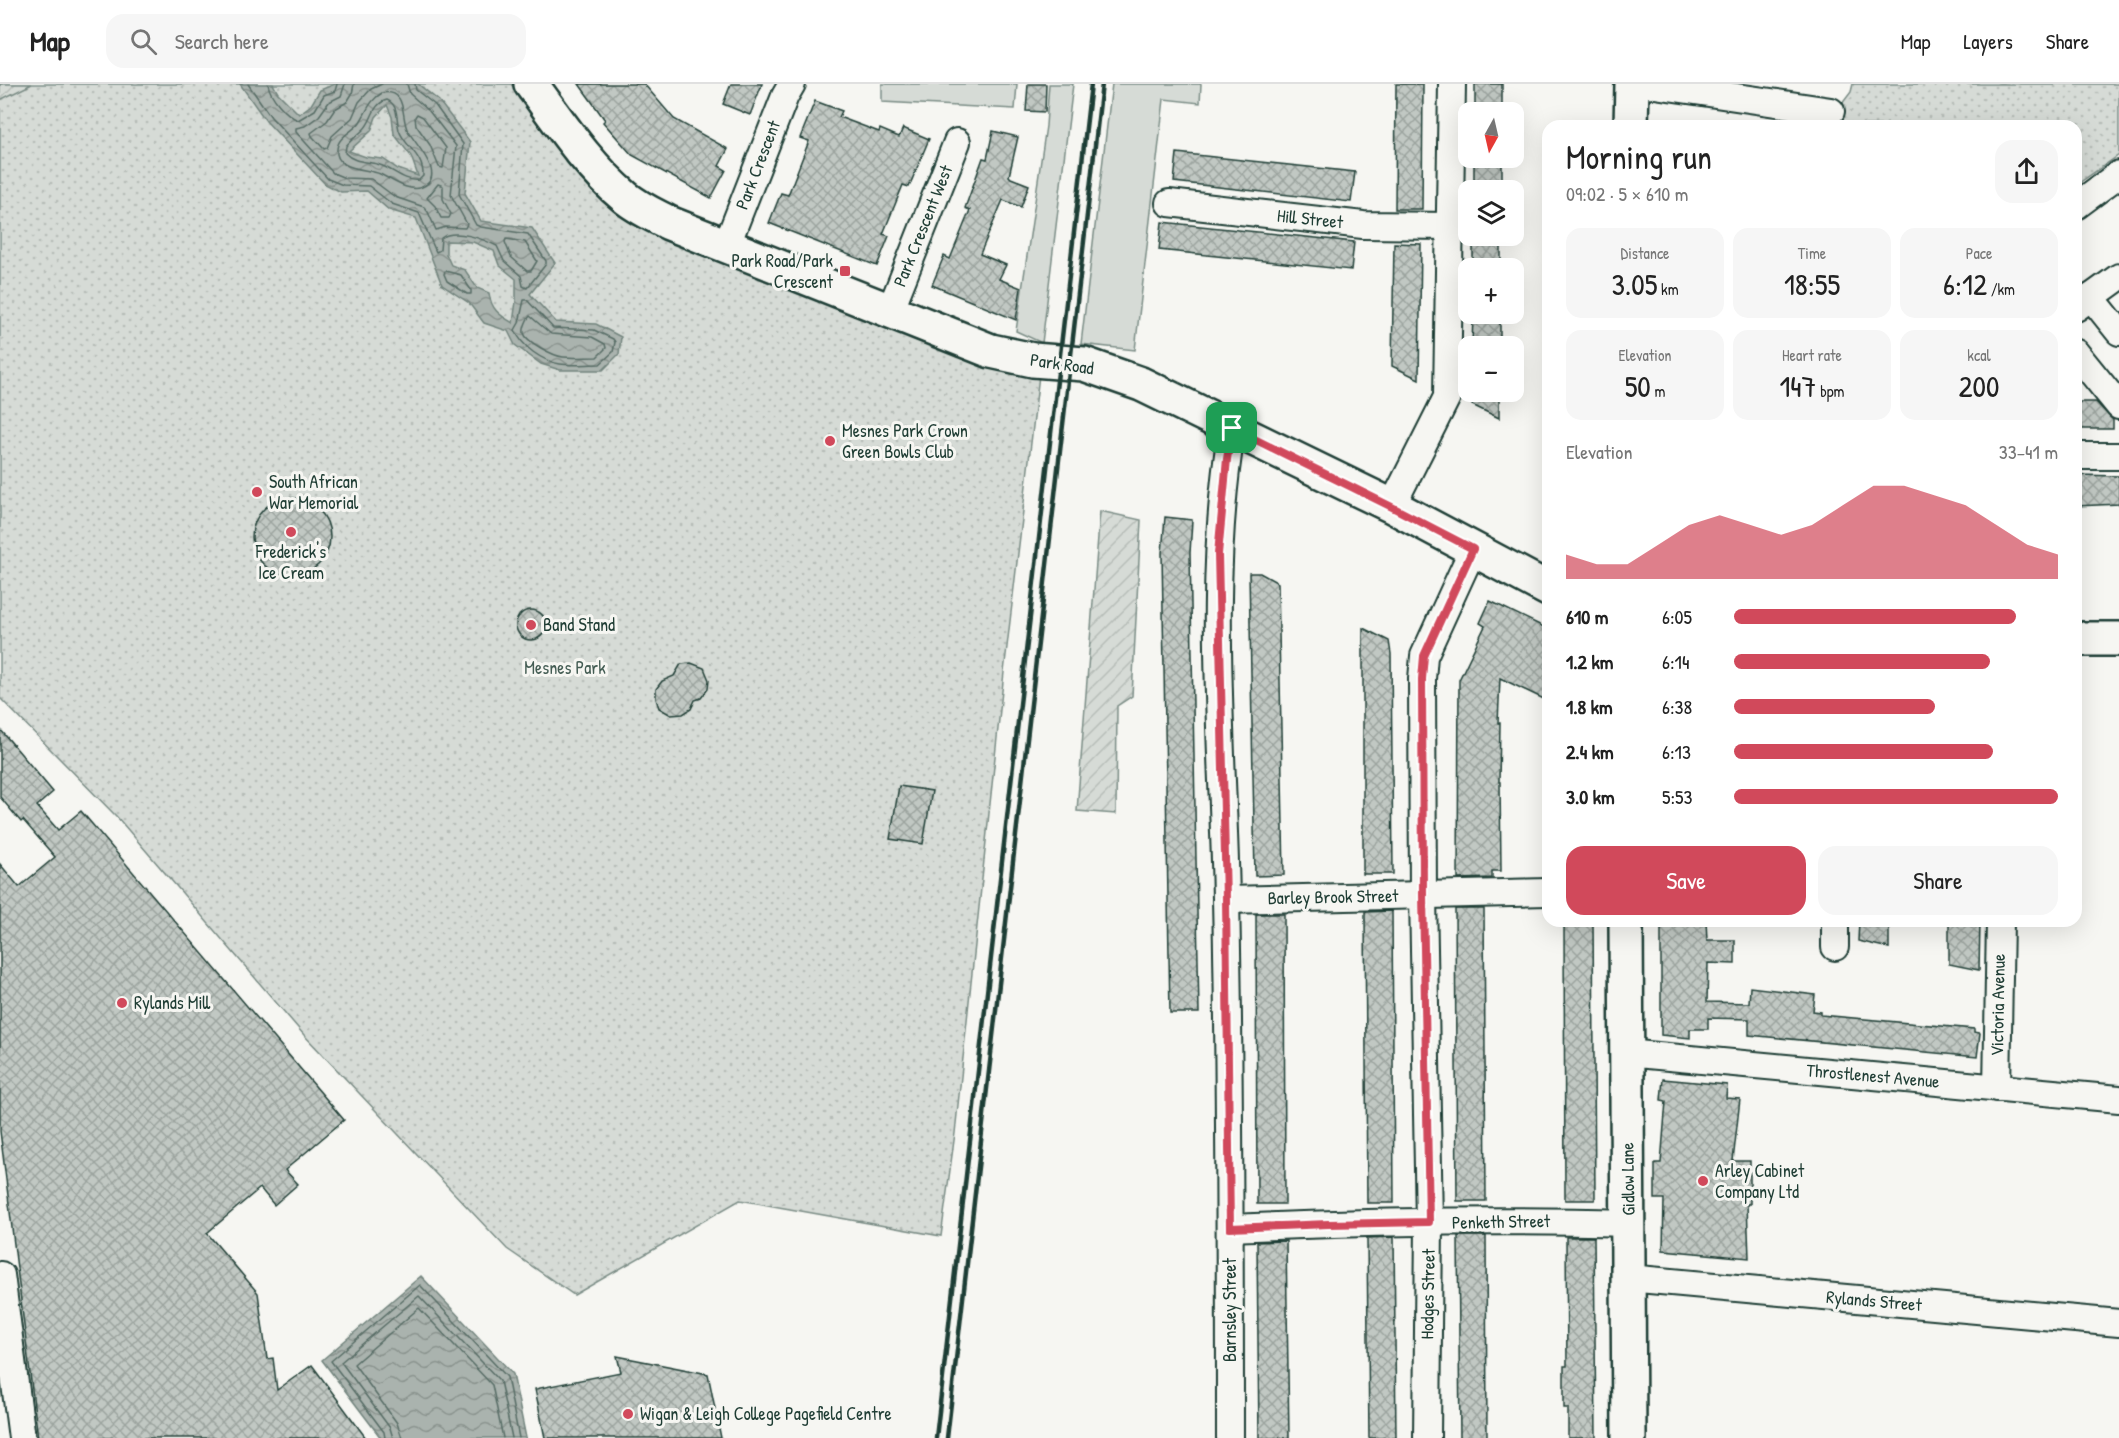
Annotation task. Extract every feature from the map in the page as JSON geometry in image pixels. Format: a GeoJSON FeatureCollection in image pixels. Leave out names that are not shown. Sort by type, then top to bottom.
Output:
{"type":"FeatureCollection","features":[{"type":"Feature","properties":{"kind":"main road","name":"Park Road"},"geometry":{"type":"LineString","coordinates":[[531,84],[602,176],[627,199],[649,213],[726,247],[1009,356],[1084,364],[1141,384],[1392,507],[1542,586]]}},
{"type":"Feature","properties":{"kind":"main road"},"geometry":{"type":"LineString","coordinates":[[1631,120],[1632,84]]}},
{"type":"Feature","properties":{"kind":"main road"},"geometry":{"type":"LineString","coordinates":[[2082,639],[2119,639]]}},
{"type":"Feature","properties":{"kind":"main road","name":"Gidlow Lane"},"geometry":{"type":"LineString","coordinates":[[1626,927],[1629,1438]]}},
{"type":"Feature","properties":{"kind":"street","name":"Park Crescent"},"geometry":{"type":"LineString","coordinates":[[726,247],[785,96],[792,84]]}},
{"type":"Feature","properties":{"kind":"street"},"geometry":{"type":"LineString","coordinates":[[1392,507],[1447,397],[1452,84]]}},
{"type":"Feature","properties":{"kind":"street"},"geometry":{"type":"LineString","coordinates":[[1648,84],[1831,111]]}},
{"type":"Feature","properties":{"kind":"street","name":"Park Crescent West"},"geometry":{"type":"LineString","coordinates":[[890,310],[957,142]]}},
{"type":"Feature","properties":{"kind":"street"},"geometry":{"type":"LineString","coordinates":[[2082,202],[2119,174]]}},
{"type":"Feature","properties":{"kind":"street","name":"Hill Street"},"geometry":{"type":"LineString","coordinates":[[1169,204],[1363,225],[1450,226]]}},
{"type":"Feature","properties":{"kind":"street"},"geometry":{"type":"LineString","coordinates":[[2119,277],[2084,303],[2119,332]]}},
{"type":"Feature","properties":{"kind":"street"},"geometry":{"type":"LineString","coordinates":[[2082,360],[2119,406]]}},
{"type":"Feature","properties":{"kind":"street","name":"Barnsley Street"},"geometry":{"type":"LineString","coordinates":[[1230,1438],[1226,900],[1218,554],[1232,428]]}},
{"type":"Feature","properties":{"kind":"street"},"geometry":{"type":"LineString","coordinates":[[2082,456],[2119,456]]}},
{"type":"Feature","properties":{"kind":"street","name":"Hodges Street"},"geometry":{"type":"LineString","coordinates":[[1427,1438],[1429,1222],[1422,679],[1424,656],[1473,549]]}},
{"type":"Feature","properties":{"kind":"street","name":"Barley Brook Street"},"geometry":{"type":"LineString","coordinates":[[1226,900],[1542,892]]}},
{"type":"Feature","properties":{"kind":"street"},"geometry":{"type":"LineString","coordinates":[[1835,927],[1835,946]]}},
{"type":"Feature","properties":{"kind":"street","name":"Victoria Avenue"},"geometry":{"type":"LineString","coordinates":[[1997,1088],[2000,927]]}},
{"type":"Feature","properties":{"kind":"street","name":"Throstlenest Avenue"},"geometry":{"type":"LineString","coordinates":[[1626,1053],[2119,1099]]}},
{"type":"Feature","properties":{"kind":"street","name":"Penketh Street"},"geometry":{"type":"LineString","coordinates":[[1230,1228],[1529,1220],[1628,1223]]}},
{"type":"Feature","properties":{"kind":"street"},"geometry":{"type":"LineString","coordinates":[[1,1275],[22,1438]]}},
{"type":"Feature","properties":{"kind":"street","name":"Rylands Street"},"geometry":{"type":"LineString","coordinates":[[1628,1278],[2119,1323]]}},
{"type":"Feature","properties":{"kind":"green space","name":"Mesnes Park"},"geometry":{"type":"Polygon","coordinates":[[[0,84],[511,84],[565,155],[609,199],[1039,375],[1004,672],[955,1133],[941,1236],[740,1200],[574,1295],[507,1249],[304,1035],[117,817],[0,698],[0,84]]]}},
{"type":"Feature","properties":{"kind":"green space"},"geometry":{"type":"Polygon","coordinates":[[[0,84],[32,84],[0,100],[0,84]]]}},
{"type":"Feature","properties":{"kind":"green space"},"geometry":{"type":"Polygon","coordinates":[[[882,84],[1017,84],[1015,109],[882,102],[882,84]]]}},
{"type":"Feature","properties":{"kind":"green space"},"geometry":{"type":"Polygon","coordinates":[[[1049,84],[1073,84],[1042,343],[1016,331],[1046,126],[1049,84]]]}},
{"type":"Feature","properties":{"kind":"green space"},"geometry":{"type":"Polygon","coordinates":[[[1112,84],[1201,84],[1200,103],[1164,99],[1135,350],[1081,344],[1112,84]]]}},
{"type":"Feature","properties":{"kind":"green space"},"geometry":{"type":"Polygon","coordinates":[[[1853,84],[2119,84],[2119,155],[2082,181],[2082,120],[1837,120],[1838,109],[1851,92],[1853,84]]]}},
{"type":"Feature","properties":{"kind":"green space"},"geometry":{"type":"Polygon","coordinates":[[[1100,511],[1141,520],[1132,696],[1117,706],[1116,814],[1077,811],[1100,511]]]}},
{"type":"Feature","properties":{"kind":"water"},"geometry":{"type":"Polygon","coordinates":[[[240,84],[273,84],[278,93],[299,114],[311,105],[320,90],[335,84],[418,84],[439,101],[470,142],[465,193],[481,221],[532,228],[555,263],[530,294],[556,322],[596,324],[621,337],[619,354],[603,370],[560,370],[541,364],[515,345],[508,331],[484,323],[469,303],[442,285],[416,218],[389,210],[367,191],[341,192],[325,184],[266,121],[240,84]],[[387,105],[376,117],[371,131],[349,151],[366,157],[383,159],[398,169],[418,176],[411,156],[394,134],[392,117],[387,105]],[[446,241],[446,254],[451,265],[465,270],[477,288],[489,293],[496,311],[513,323],[516,279],[499,265],[494,251],[473,242],[446,241]]]}},
{"type":"Feature","properties":{"kind":"water"},"geometry":{"type":"Polygon","coordinates":[[[421,1276],[513,1374],[526,1438],[381,1438],[322,1360],[421,1276]]]}},
{"type":"Feature","properties":{"kind":"building"},"geometry":{"type":"Polygon","coordinates":[[[579,84],[644,84],[674,119],[728,149],[719,166],[726,170],[711,198],[632,155],[603,122],[605,120],[579,84]]]}},
{"type":"Feature","properties":{"kind":"building"},"geometry":{"type":"Polygon","coordinates":[[[731,84],[762,84],[750,115],[723,104],[731,84]]]}},
{"type":"Feature","properties":{"kind":"building"},"geometry":{"type":"Polygon","coordinates":[[[1028,84],[1046,84],[1045,112],[1026,111],[1028,84]]]}},
{"type":"Feature","properties":{"kind":"building"},"geometry":{"type":"Polygon","coordinates":[[[1396,84],[1423,84],[1422,209],[1395,209],[1396,84]]]}},
{"type":"Feature","properties":{"kind":"building"},"geometry":{"type":"Polygon","coordinates":[[[1475,84],[1502,84],[1502,102],[1475,102],[1475,84]]]}},
{"type":"Feature","properties":{"kind":"building"},"geometry":{"type":"Polygon","coordinates":[[[815,101],[842,111],[839,117],[879,132],[880,129],[899,137],[903,128],[929,139],[909,187],[903,185],[883,234],[889,236],[877,266],[769,223],[781,193],[788,195],[809,141],[800,138],[815,101]]]}},
{"type":"Feature","properties":{"kind":"building"},"geometry":{"type":"Polygon","coordinates":[[[993,131],[1018,137],[1009,176],[1029,185],[1021,207],[1003,200],[980,254],[1006,265],[999,279],[1021,288],[1016,320],[932,285],[944,256],[950,259],[970,210],[965,208],[983,158],[987,159],[993,131]]]}},
{"type":"Feature","properties":{"kind":"building"},"geometry":{"type":"Polygon","coordinates":[[[1177,153],[1355,172],[1351,202],[1174,182],[1177,153]]]}},
{"type":"Feature","properties":{"kind":"building"},"geometry":{"type":"Polygon","coordinates":[[[1474,168],[1502,168],[1502,180],[1474,180],[1474,168]]]}},
{"type":"Feature","properties":{"kind":"building"},"geometry":{"type":"Polygon","coordinates":[[[1162,222],[1354,242],[1351,270],[1159,250],[1162,222]]]}},
{"type":"Feature","properties":{"kind":"building"},"geometry":{"type":"Polygon","coordinates":[[[1394,243],[1421,244],[1419,379],[1392,366],[1394,243]]]}},
{"type":"Feature","properties":{"kind":"building"},"geometry":{"type":"Polygon","coordinates":[[[1473,246],[1501,246],[1501,258],[1473,258],[1473,246]]]}},
{"type":"Feature","properties":{"kind":"building"},"geometry":{"type":"Polygon","coordinates":[[[1473,324],[1500,324],[1500,336],[1472,336],[1473,324]]]}},
{"type":"Feature","properties":{"kind":"building"},"geometry":{"type":"Polygon","coordinates":[[[1472,402],[1499,402],[1499,418],[1472,405],[1472,402]]]}},
{"type":"Feature","properties":{"kind":"building"},"geometry":{"type":"Polygon","coordinates":[[[2082,402],[2096,402],[2113,420],[2113,429],[2082,429],[2082,402]]]}},
{"type":"Feature","properties":{"kind":"building"},"geometry":{"type":"Polygon","coordinates":[[[2082,475],[2119,476],[2119,504],[2082,506],[2082,475]]]}},
{"type":"Feature","properties":{"kind":"building","name":"Frederick's Ice Cream"},"geometry":{"type":"Polygon","coordinates":[[[283,498],[299,498],[313,504],[324,515],[330,529],[330,545],[324,559],[313,570],[299,576],[283,576],[269,570],[258,559],[252,545],[252,529],[258,515],[269,504],[283,498]]]}},
{"type":"Feature","properties":{"kind":"building"},"geometry":{"type":"Polygon","coordinates":[[[1165,517],[1192,520],[1190,553],[1199,1013],[1170,1013],[1162,553],[1165,517]]]}},
{"type":"Feature","properties":{"kind":"building"},"geometry":{"type":"Polygon","coordinates":[[[1249,573],[1260,573],[1278,583],[1284,875],[1255,876],[1249,573]]]}},
{"type":"Feature","properties":{"kind":"building"},"geometry":{"type":"Polygon","coordinates":[[[1490,601],[1542,626],[1542,698],[1500,678],[1498,723],[1500,723],[1501,871],[1492,871],[1492,878],[1458,879],[1459,680],[1485,626],[1480,623],[1490,601]]]}},
{"type":"Feature","properties":{"kind":"building","name":"Band Stand"},"geometry":{"type":"Polygon","coordinates":[[[531,610],[542,614],[546,625],[542,636],[531,640],[520,636],[516,625],[520,614],[531,610]]]}},
{"type":"Feature","properties":{"kind":"building"},"geometry":{"type":"Polygon","coordinates":[[[1363,628],[1389,641],[1391,654],[1393,874],[1363,874],[1363,628]]]}},
{"type":"Feature","properties":{"kind":"building"},"geometry":{"type":"Polygon","coordinates":[[[691,663],[704,668],[709,680],[708,689],[701,698],[695,700],[691,709],[683,714],[671,715],[659,708],[656,689],[662,681],[674,676],[681,664],[691,663]]]}},
{"type":"Feature","properties":{"kind":"building","name":"Rylands Mill"},"geometry":{"type":"Polygon","coordinates":[[[0,729],[53,792],[37,806],[58,830],[81,811],[344,1120],[285,1170],[298,1184],[274,1205],[260,1188],[207,1233],[258,1293],[267,1359],[273,1358],[277,1390],[312,1365],[366,1438],[38,1438],[0,1131],[0,864],[19,887],[55,857],[0,797],[0,729]]]}},
{"type":"Feature","properties":{"kind":"building"},"geometry":{"type":"Polygon","coordinates":[[[899,786],[932,791],[923,844],[890,839],[899,786]]]}},
{"type":"Feature","properties":{"kind":"building"},"geometry":{"type":"Polygon","coordinates":[[[1455,909],[1484,909],[1486,1201],[1457,1201],[1455,909]]]}},
{"type":"Feature","properties":{"kind":"building"},"geometry":{"type":"Polygon","coordinates":[[[1392,911],[1394,1203],[1367,1203],[1365,912],[1392,911]]]}},
{"type":"Feature","properties":{"kind":"building"},"geometry":{"type":"Polygon","coordinates":[[[1256,914],[1284,914],[1285,1204],[1257,1204],[1256,914]]]}},
{"type":"Feature","properties":{"kind":"building"},"geometry":{"type":"Polygon","coordinates":[[[1564,927],[1593,927],[1595,1200],[1565,1200],[1564,927]]]}},
{"type":"Feature","properties":{"kind":"building"},"geometry":{"type":"Polygon","coordinates":[[[1661,927],[1706,927],[1707,940],[1735,940],[1735,964],[1708,963],[1707,1002],[1749,1003],[1750,987],[1815,995],[1813,1011],[1821,1012],[1821,1015],[1974,1029],[1974,1032],[1980,1033],[1977,1057],[1749,1035],[1749,1019],[1708,1018],[1708,1029],[1690,1029],[1690,1038],[1661,1035],[1661,927]]]}},
{"type":"Feature","properties":{"kind":"building"},"geometry":{"type":"Polygon","coordinates":[[[1859,927],[1889,927],[1889,948],[1858,941],[1859,927]]]}},
{"type":"Feature","properties":{"kind":"building"},"geometry":{"type":"Polygon","coordinates":[[[1949,927],[1980,927],[1979,970],[1949,964],[1949,927]]]}},
{"type":"Feature","properties":{"kind":"building"},"geometry":{"type":"Polygon","coordinates":[[[1663,1079],[1727,1085],[1726,1098],[1740,1099],[1733,1161],[1750,1161],[1750,1204],[1747,1204],[1749,1258],[1663,1250],[1664,1199],[1655,1199],[1655,1163],[1661,1163],[1666,1101],[1661,1100],[1663,1079]]]}},
{"type":"Feature","properties":{"kind":"building"},"geometry":{"type":"Polygon","coordinates":[[[1458,1236],[1486,1236],[1487,1438],[1460,1438],[1458,1236]]]}},
{"type":"Feature","properties":{"kind":"building"},"geometry":{"type":"Polygon","coordinates":[[[1394,1237],[1396,1438],[1369,1438],[1367,1238],[1394,1237]]]}},
{"type":"Feature","properties":{"kind":"building"},"geometry":{"type":"Polygon","coordinates":[[[1566,1237],[1594,1237],[1596,1438],[1568,1438],[1568,1408],[1564,1408],[1564,1366],[1567,1366],[1566,1237]]]}},
{"type":"Feature","properties":{"kind":"building"},"geometry":{"type":"Polygon","coordinates":[[[1286,1241],[1289,1438],[1259,1438],[1257,1242],[1286,1241]]]}},
{"type":"Feature","properties":{"kind":"building","name":"Wigan & Leigh College Pagefield Centre"},"geometry":{"type":"Polygon","coordinates":[[[617,1356],[708,1374],[721,1438],[545,1438],[535,1389],[621,1372],[617,1356]]]}},
{"type":"Feature","properties":{"kind":"railway"},"geometry":{"type":"LineString","coordinates":[[936,1438],[1091,84]]}},
{"type":"Feature","properties":{"kind":"railway"},"geometry":{"type":"LineString","coordinates":[[947,1438],[1102,84]]}},
{"type":"Feature","properties":{"kind":"place","name":"Park Road/Park Crescent"},"geometry":{"type":"Point","coordinates":[845,271]}},
{"type":"Feature","properties":{"kind":"place","name":"Mesnes Park Crown Green Bowls Club"},"geometry":{"type":"Point","coordinates":[830,441]}},
{"type":"Feature","properties":{"kind":"place","name":"South African War Memorial"},"geometry":{"type":"Point","coordinates":[257,492]}},
{"type":"Feature","properties":{"kind":"place","name":"Frederick's Ice Cream"},"geometry":{"type":"Point","coordinates":[291,532]}},
{"type":"Feature","properties":{"kind":"place","name":"Band Stand"},"geometry":{"type":"Point","coordinates":[531,625]}},
{"type":"Feature","properties":{"kind":"place","name":"Rylands Mill"},"geometry":{"type":"Point","coordinates":[122,1003]}},
{"type":"Feature","properties":{"kind":"place","name":"Arley Cabinet Company Ltd"},"geometry":{"type":"Point","coordinates":[1703,1181]}},
{"type":"Feature","properties":{"kind":"place","name":"Wigan & Leigh College Pagefield Centre"},"geometry":{"type":"Point","coordinates":[628,1414]}},
{"type":"Feature","properties":{"kind":"route"},"geometry":{"type":"LineString","coordinates":[[1232,428],[1473,549],[1424,656],[1422,679],[1429,1222],[1230,1228],[1226,900],[1218,554],[1232,428]]}}]}
